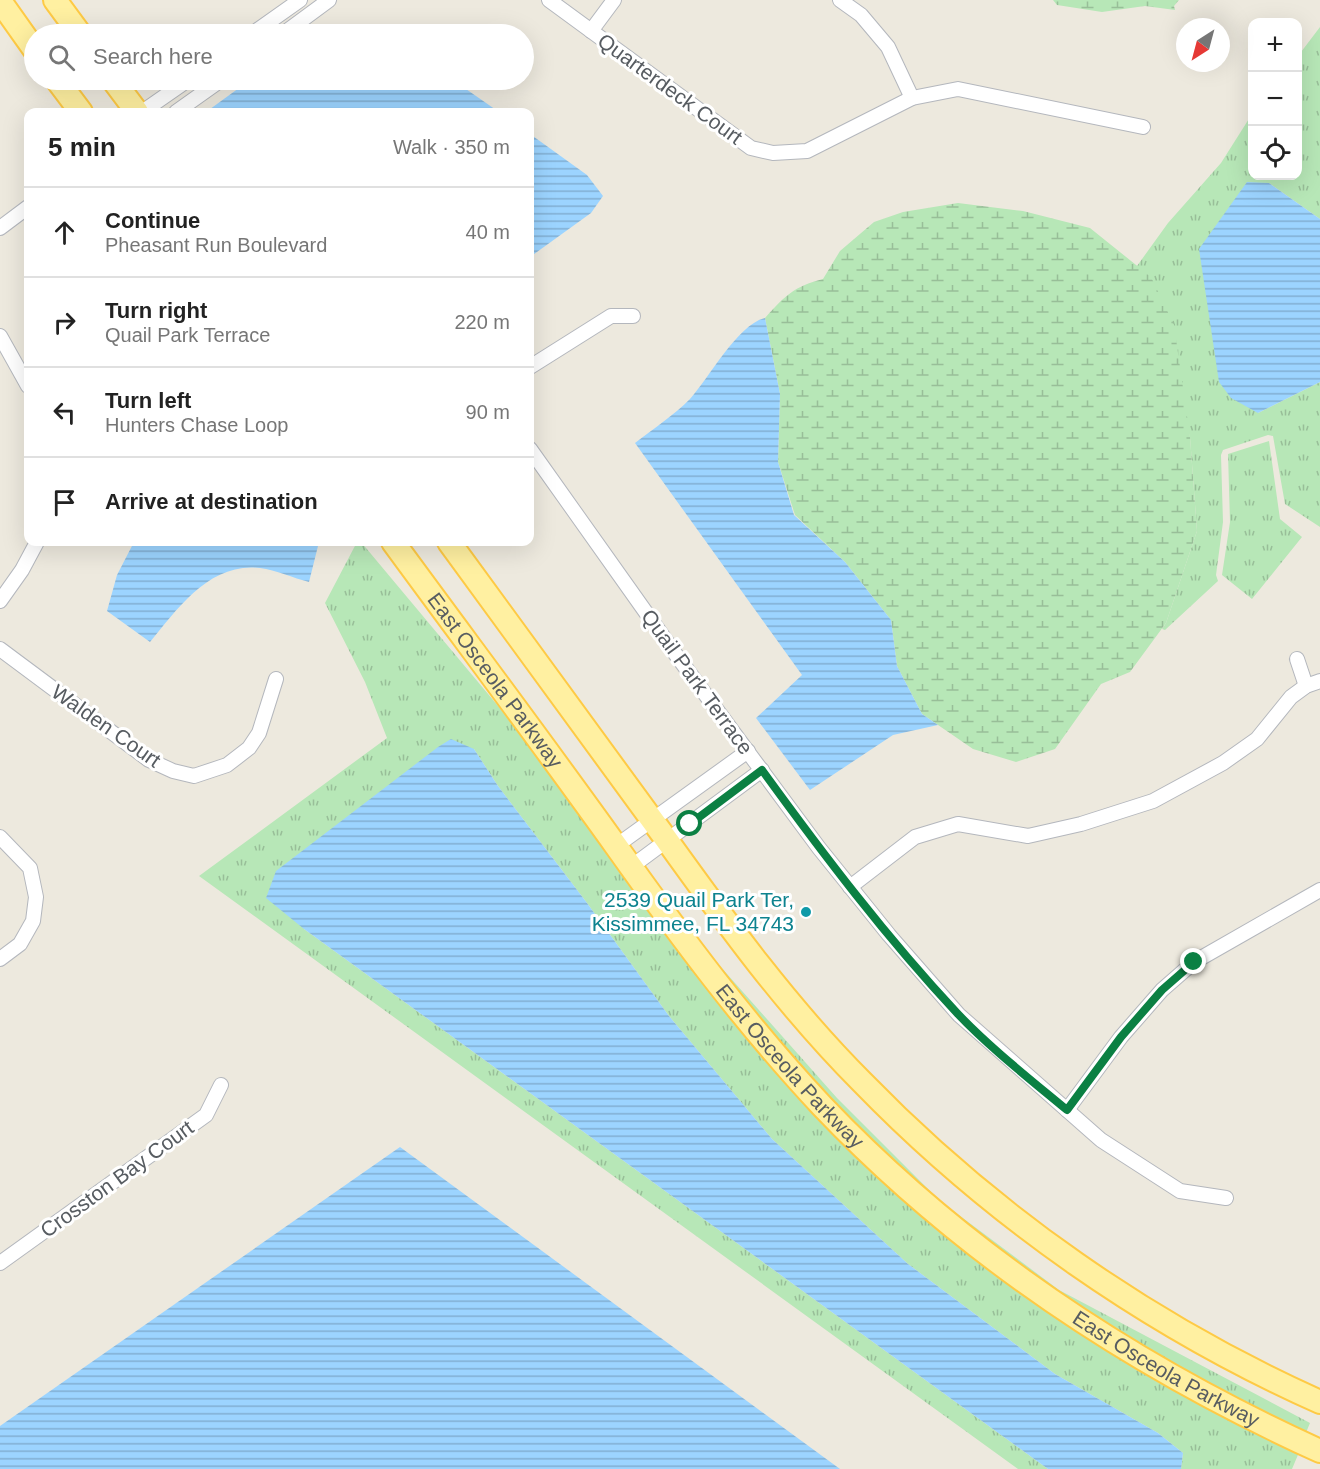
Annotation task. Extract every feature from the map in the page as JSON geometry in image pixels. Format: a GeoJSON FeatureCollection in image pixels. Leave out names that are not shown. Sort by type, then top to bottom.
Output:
{"type":"FeatureCollection","features":[{"type":"Feature","properties":{"kind":"main road"},"geometry":{"type":"LineString","coordinates":[[55,0],[73,24]]}},
{"type":"Feature","properties":{"kind":"main road"},"geometry":{"type":"LineString","coordinates":[[0,1],[24,35]]}},
{"type":"Feature","properties":{"kind":"main road"},"geometry":{"type":"LineString","coordinates":[[64,90],[78,108]]}},
{"type":"Feature","properties":{"kind":"main road"},"geometry":{"type":"LineString","coordinates":[[120,90],[134,108]]}},
{"type":"Feature","properties":{"kind":"main road","name":"East Osceola Parkway"},"geometry":{"type":"LineString","coordinates":[[396,546],[697,958],[764,1041],[822,1106],[873,1156],[920,1198],[1012,1271],[1085,1323],[1205,1395],[1320,1451]]}},
{"type":"Feature","properties":{"kind":"main road","name":"East Osceola Parkway"},"geometry":{"type":"LineString","coordinates":[[452,546],[764,971],[862,1082],[911,1130],[981,1191],[1094,1276],[1222,1354],[1279,1384],[1320,1402]]}},
{"type":"Feature","properties":{"kind":"street"},"geometry":{"type":"LineString","coordinates":[[270,24],[300,0]]}},
{"type":"Feature","properties":{"kind":"street"},"geometry":{"type":"LineString","coordinates":[[296,24],[329,0]]}},
{"type":"Feature","properties":{"kind":"street","name":"Quarterdeck Court"},"geometry":{"type":"LineString","coordinates":[[549,0],[751,148],[773,153],[807,151],[912,98],[958,89],[1143,127]]}},
{"type":"Feature","properties":{"kind":"street"},"geometry":{"type":"LineString","coordinates":[[591,31],[614,0]]}},
{"type":"Feature","properties":{"kind":"street"},"geometry":{"type":"LineString","coordinates":[[840,0],[861,15],[888,47],[912,98]]}},
{"type":"Feature","properties":{"kind":"street"},"geometry":{"type":"LineString","coordinates":[[148,108],[174,90]]}},
{"type":"Feature","properties":{"kind":"street"},"geometry":{"type":"LineString","coordinates":[[182,108],[207,90]]}},
{"type":"Feature","properties":{"kind":"street"},"geometry":{"type":"LineString","coordinates":[[0,228],[24,210]]}},
{"type":"Feature","properties":{"kind":"street"},"geometry":{"type":"LineString","coordinates":[[534,364],[611,316],[633,316]]}},
{"type":"Feature","properties":{"kind":"street"},"geometry":{"type":"LineString","coordinates":[[0,336],[24,378]]}},
{"type":"Feature","properties":{"kind":"street"},"geometry":{"type":"LineString","coordinates":[[0,350],[16,363]]}},
{"type":"Feature","properties":{"kind":"street"},"geometry":{"type":"LineString","coordinates":[[16,363],[24,358]]}},
{"type":"Feature","properties":{"kind":"street","name":"Quail Park Terrace"},"geometry":{"type":"LineString","coordinates":[[534,455],[674,652],[819,848],[889,935],[959,1015],[1101,1140],[1180,1191],[1226,1198]]}},
{"type":"Feature","properties":{"kind":"street"},"geometry":{"type":"LineString","coordinates":[[0,601],[22,570],[35,546]]}},
{"type":"Feature","properties":{"kind":"street","name":"Walden Court"},"geometry":{"type":"LineString","coordinates":[[0,649],[149,760],[172,771],[194,776],[227,765],[249,748],[259,733],[276,679]]}},
{"type":"Feature","properties":{"kind":"street"},"geometry":{"type":"LineString","coordinates":[[1297,659],[1306,686]]}},
{"type":"Feature","properties":{"kind":"street"},"geometry":{"type":"LineString","coordinates":[[850,887],[915,837],[958,824],[1028,836],[1081,824],[1153,801],[1222,763],[1257,739],[1292,697],[1306,686],[1320,681]]}},
{"type":"Feature","properties":{"kind":"street"},"geometry":{"type":"LineString","coordinates":[[616,846],[748,750]]}},
{"type":"Feature","properties":{"kind":"street"},"geometry":{"type":"LineString","coordinates":[[631,867],[762,770]]}},
{"type":"Feature","properties":{"kind":"street"},"geometry":{"type":"LineString","coordinates":[[0,837],[30,868],[36,897],[33,921],[20,944],[0,959]]}},
{"type":"Feature","properties":{"kind":"street"},"geometry":{"type":"LineString","coordinates":[[1067,1110],[1121,1037],[1162,990],[1194,962],[1320,890]]}},
{"type":"Feature","properties":{"kind":"street","name":"Crosston Bay Court"},"geometry":{"type":"LineString","coordinates":[[0,1263],[206,1115],[221,1085]]}},
{"type":"Feature","properties":{"kind":"green space"},"geometry":{"type":"Polygon","coordinates":[[[1053,0],[1179,0],[1174,6],[1175,10],[1145,6],[1102,12],[1057,5],[1053,0]]]}},
{"type":"Feature","properties":{"kind":"green space"},"geometry":{"type":"Polygon","coordinates":[[[1320,27],[1320,219],[1269,183],[1258,413],[1320,382],[1320,527],[1285,504],[1273,436],[1268,435],[1223,450],[1221,455],[1223,522],[1216,575],[1218,581],[1165,630],[1162,629],[1197,531],[1190,437],[1137,266],[1168,223],[1221,163],[1248,120],[1248,180],[1302,180],[1302,51],[1320,27]]]}},
{"type":"Feature","properties":{"kind":"green space"},"geometry":{"type":"Polygon","coordinates":[[[958,203],[1023,211],[1090,228],[1151,277],[1174,325],[1190,437],[1197,531],[1166,623],[1130,672],[1101,684],[1055,749],[1016,762],[973,749],[922,714],[897,666],[891,620],[845,562],[795,515],[778,462],[780,394],[765,318],[791,293],[804,285],[823,279],[840,251],[874,222],[903,212],[958,203]]]}},
{"type":"Feature","properties":{"kind":"green space"},"geometry":{"type":"Polygon","coordinates":[[[1269,441],[1280,519],[1302,537],[1252,599],[1222,575],[1230,522],[1228,454],[1269,441]]]}},
{"type":"Feature","properties":{"kind":"green space"},"geometry":{"type":"Polygon","coordinates":[[[355,546],[364,546],[915,1205],[1300,1450],[1292,1469],[1181,1469],[1183,1453],[1158,1433],[1055,1374],[908,1264],[772,1139],[669,1016],[498,786],[474,749],[304,929],[1048,1469],[1018,1469],[199,876],[387,738],[365,682],[325,603],[355,546]]]}},
{"type":"Feature","properties":{"kind":"green space"},"geometry":{"type":"Polygon","coordinates":[[[680,921],[837,1098],[940,1201],[1059,1290],[1310,1423],[1305,1435],[1143,1350],[979,1237],[878,1150],[770,1036],[680,921]]]}},
{"type":"Feature","properties":{"kind":"water"},"geometry":{"type":"Polygon","coordinates":[[[236,90],[467,90],[493,108],[212,108],[236,90]]]}},
{"type":"Feature","properties":{"kind":"water"},"geometry":{"type":"Polygon","coordinates":[[[534,137],[587,175],[603,196],[591,213],[534,254],[534,137]]]}},
{"type":"Feature","properties":{"kind":"water"},"geometry":{"type":"Polygon","coordinates":[[[1247,182],[1269,183],[1320,219],[1320,382],[1258,413],[1231,398],[1219,382],[1199,249],[1247,182]]]}},
{"type":"Feature","properties":{"kind":"water"},"geometry":{"type":"Polygon","coordinates":[[[765,318],[780,394],[778,462],[794,515],[845,562],[891,620],[897,666],[922,714],[938,725],[893,735],[810,790],[756,718],[802,675],[635,443],[690,399],[734,341],[755,322],[765,318]]]}},
{"type":"Feature","properties":{"kind":"water"},"geometry":{"type":"Polygon","coordinates":[[[132,546],[318,546],[309,582],[260,568],[242,568],[226,572],[197,590],[150,642],[107,611],[117,575],[132,546]]]}},
{"type":"Feature","properties":{"kind":"water"},"geometry":{"type":"Polygon","coordinates":[[[451,739],[474,749],[498,786],[669,1016],[772,1139],[908,1264],[1055,1374],[1158,1433],[1183,1453],[1181,1469],[1048,1469],[304,929],[266,898],[276,871],[451,739]]]}},
{"type":"Feature","properties":{"kind":"water"},"geometry":{"type":"Polygon","coordinates":[[[400,1147],[840,1469],[0,1469],[0,1426],[400,1147]]]}},
{"type":"Feature","properties":{"kind":"place","name":"2539 Quail Park Ter, Kissimmee, FL 34743"},"geometry":{"type":"Point","coordinates":[806,912]}},
{"type":"Feature","properties":{"kind":"route"},"geometry":{"type":"LineString","coordinates":[[690,824],[762,770],[819,848],[889,935],[959,1015],[1067,1110],[1121,1037],[1162,990],[1194,962]]}}]}
